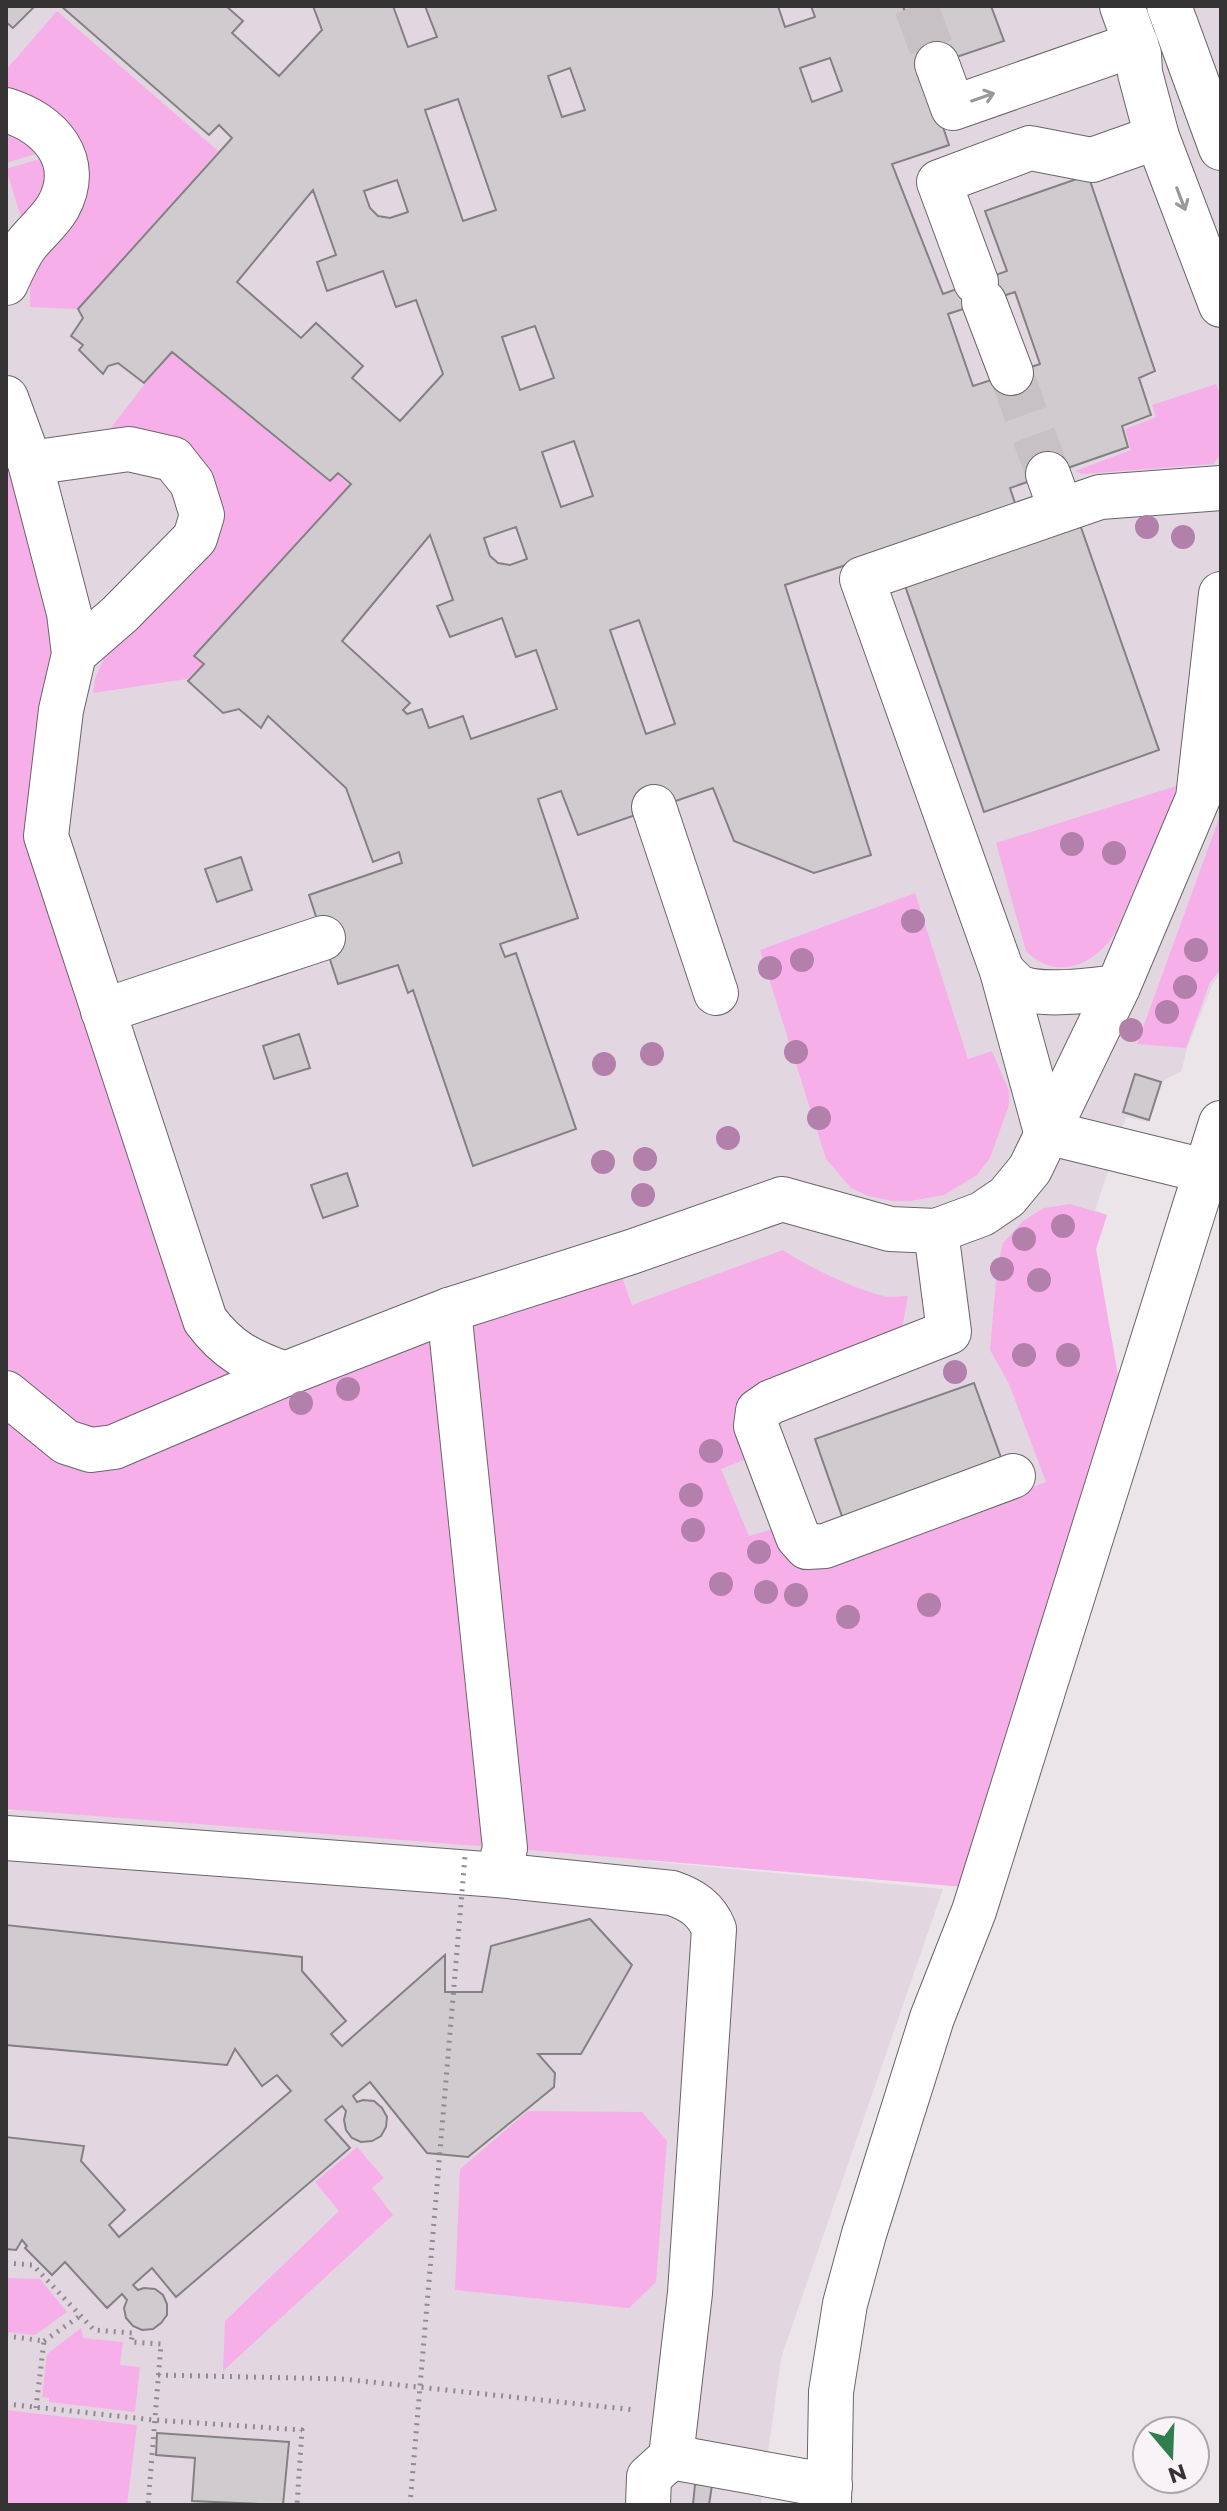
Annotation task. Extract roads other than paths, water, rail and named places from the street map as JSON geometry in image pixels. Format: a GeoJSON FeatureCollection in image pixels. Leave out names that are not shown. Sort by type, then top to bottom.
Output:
{"type":"FeatureCollection","features":[{"type":"Feature","properties":{"kind":"street"},"geometry":{"type":"LineString","coordinates":[[937,64],[953,108],[1146,25]]}},
{"type":"Feature","properties":{"kind":"street"},"geometry":{"type":"LineString","coordinates":[[1146,25],[1157,137],[1221,305]]}},
{"type":"Feature","properties":{"kind":"street"},"geometry":{"type":"LineString","coordinates":[[1146,25],[1221,148]]}},
{"type":"Feature","properties":{"kind":"street"},"geometry":{"type":"LineString","coordinates":[[6,110],[27,116],[53,137],[63,155],[66,180],[58,207],[24,248],[6,283]]}},
{"type":"Feature","properties":{"kind":"street"},"geometry":{"type":"LineString","coordinates":[[1011,373],[939,182],[1030,148],[1092,160],[1157,137]]}},
{"type":"Feature","properties":{"kind":"street"},"geometry":{"type":"LineString","coordinates":[[6,398],[30,463],[69,613],[74,654],[61,710],[46,836],[205,1320],[231,1349],[252,1362],[285,1374]]}},
{"type":"Feature","properties":{"kind":"street"},"geometry":{"type":"LineString","coordinates":[[30,463],[129,449],[173,459],[192,483],[202,515],[195,538],[120,614],[74,654]]}},
{"type":"Feature","properties":{"kind":"street"},"geometry":{"type":"LineString","coordinates":[[1046,1132],[1002,971],[862,579],[1054,492],[1100,497],[1221,488]]}},
{"type":"Feature","properties":{"kind":"street"},"geometry":{"type":"LineString","coordinates":[[6,1393],[66,1442],[91,1450],[114,1447],[285,1374],[449,1310],[631,1252],[782,1199],[890,1229],[936,1231],[982,1214],[1007,1197],[1030,1169],[1118,987],[1198,798],[1221,594]]}},
{"type":"Feature","properties":{"kind":"street"},"geometry":{"type":"LineString","coordinates":[[654,807],[716,993]]}},
{"type":"Feature","properties":{"kind":"street"},"geometry":{"type":"LineString","coordinates":[[103,1011],[323,938]]}},
{"type":"Feature","properties":{"kind":"street"},"geometry":{"type":"LineString","coordinates":[[1002,971],[1021,988],[1080,992],[1118,987]]}},
{"type":"Feature","properties":{"kind":"street"},"geometry":{"type":"LineString","coordinates":[[671,2457],[830,2496],[831,2392],[845,2304],[864,2234],[932,2018],[974,1911],[1221,1123]]}},
{"type":"Feature","properties":{"kind":"street"},"geometry":{"type":"LineString","coordinates":[[1046,1132],[1205,1171]]}},
{"type":"Feature","properties":{"kind":"street"},"geometry":{"type":"LineString","coordinates":[[936,1231],[949,1332],[771,1402],[758,1411],[756,1426],[798,1537],[807,1547],[825,1546],[1013,1476]]}},
{"type":"Feature","properties":{"kind":"street"},"geometry":{"type":"LineString","coordinates":[[449,1310],[505,1848],[482,1866]]}},
{"type":"Feature","properties":{"kind":"street"},"geometry":{"type":"LineString","coordinates":[[6,1838],[482,1866],[672,1893],[691,1900],[710,1918],[714,1929],[690,2293],[671,2457],[649,2477],[648,2505]]}},
{"type":"Feature","properties":{"kind":"tunnel"},"geometry":{"type":"LineString","coordinates":[[916,6],[937,64]]}},
{"type":"Feature","properties":{"kind":"tunnel"},"geometry":{"type":"LineString","coordinates":[[1011,373],[1048,474]]}}]}
